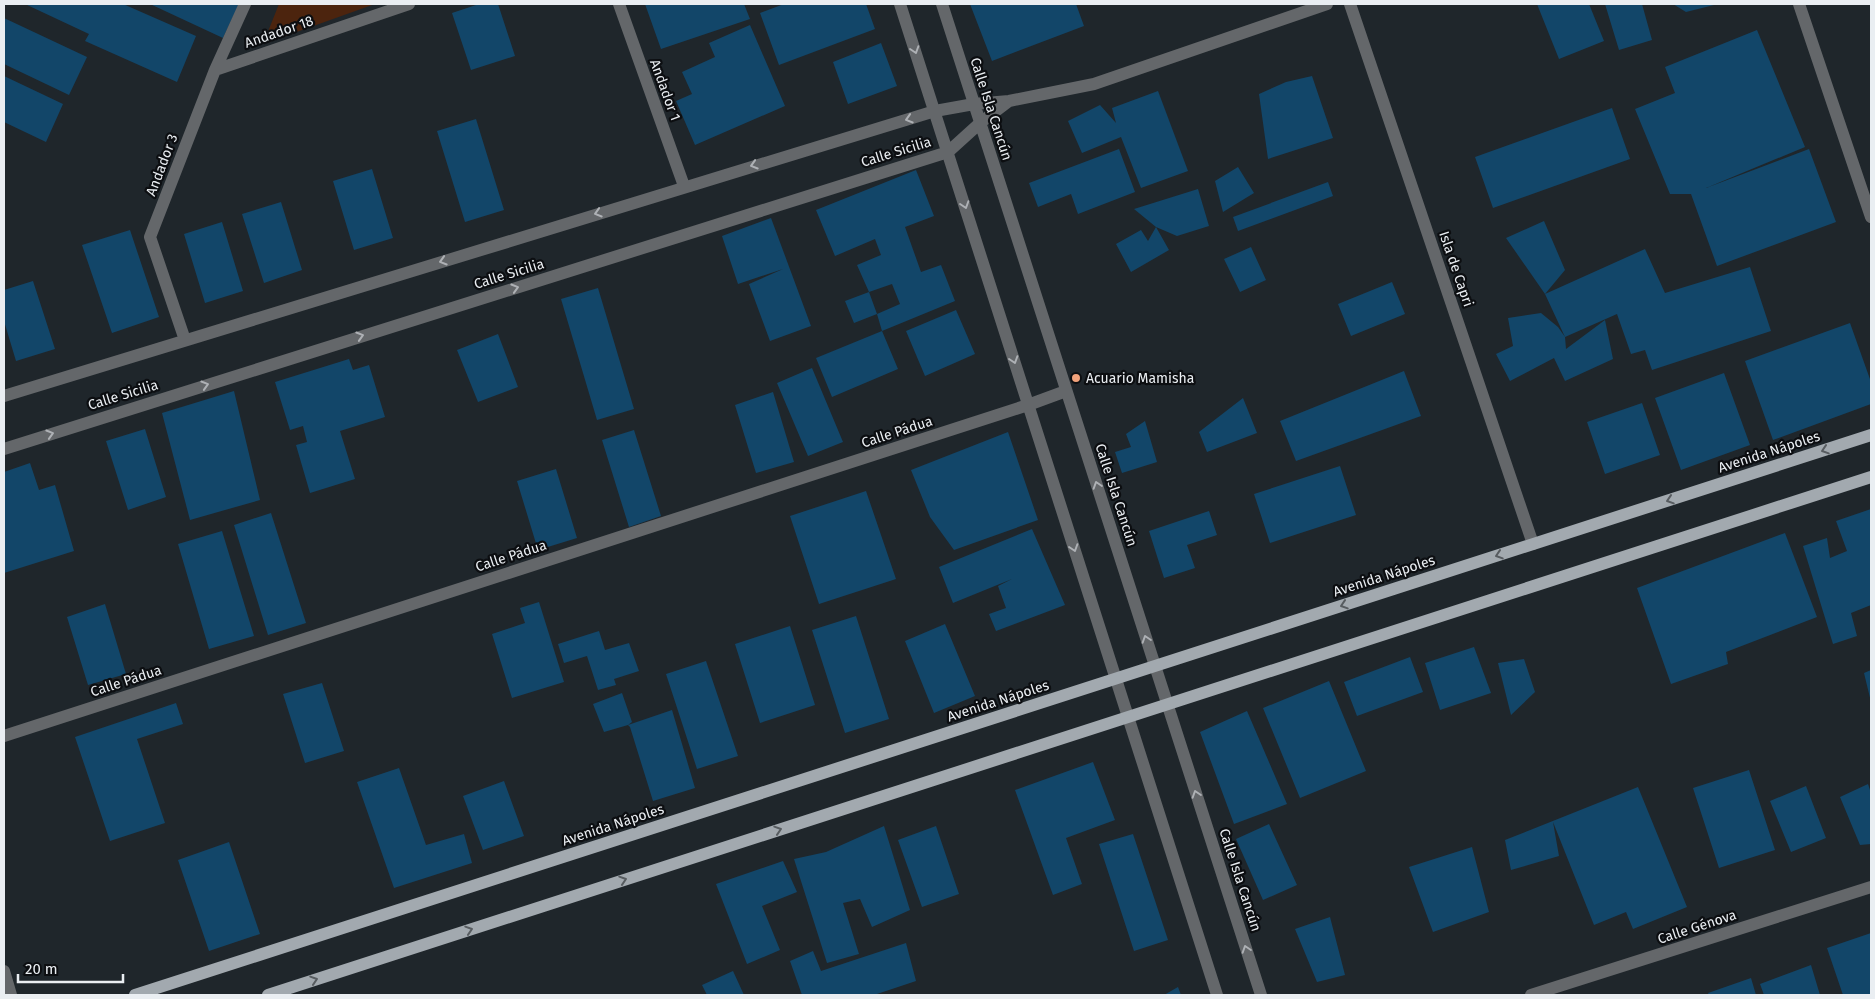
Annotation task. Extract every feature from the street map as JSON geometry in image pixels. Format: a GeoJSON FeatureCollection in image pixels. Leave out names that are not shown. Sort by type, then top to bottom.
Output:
{"type":"FeatureCollection","features":[{"type":"Feature","properties":{"kind":"main road","name":"Avenida Nápoles"},"geometry":{"type":"LineString","coordinates":[[135,995],[1871,435]]}},
{"type":"Feature","properties":{"kind":"main road"},"geometry":{"type":"LineString","coordinates":[[268,995],[1871,477]]}},
{"type":"Feature","properties":{"kind":"street","name":"Andador 3"},"geometry":{"type":"LineString","coordinates":[[185,340],[150,237],[215,70],[245,4]]}},
{"type":"Feature","properties":{"kind":"street","name":"Andador 18"},"geometry":{"type":"LineString","coordinates":[[215,70],[409,4]]}},
{"type":"Feature","properties":{"kind":"street","name":"Andador 1"},"geometry":{"type":"LineString","coordinates":[[619,4],[684,186]]}},
{"type":"Feature","properties":{"kind":"street"},"geometry":{"type":"LineString","coordinates":[[900,4],[1217,995]]}},
{"type":"Feature","properties":{"kind":"street","name":"Calle Isla Cancún"},"geometry":{"type":"LineString","coordinates":[[942,4],[1261,995]]}},
{"type":"Feature","properties":{"kind":"street","name":"Calle Sicilia"},"geometry":{"type":"LineString","coordinates":[[4,396],[684,186],[935,111],[974,104],[1009,101],[1094,84],[1327,4]]}},
{"type":"Feature","properties":{"kind":"street","name":"Isla de Capri"},"geometry":{"type":"LineString","coordinates":[[1350,4],[1533,544]]}},
{"type":"Feature","properties":{"kind":"street"},"geometry":{"type":"LineString","coordinates":[[1799,4],[1871,217]]}},
{"type":"Feature","properties":{"kind":"street","name":"Calle Sicilia"},"geometry":{"type":"LineString","coordinates":[[4,449],[948,152],[980,122],[1009,101]]}},
{"type":"Feature","properties":{"kind":"street","name":"Calle Pádua"},"geometry":{"type":"LineString","coordinates":[[4,736],[1028,405],[1066,391]]}},
{"type":"Feature","properties":{"kind":"street","name":"Calle Génova"},"geometry":{"type":"LineString","coordinates":[[1531,995],[1871,887]]}},
{"type":"Feature","properties":{"kind":"street"},"geometry":{"type":"LineString","coordinates":[[4,971],[11,995]]}},
{"type":"Feature","properties":{"kind":"shaded area"},"geometry":{"type":"Polygon","coordinates":[[[279,4],[375,4],[263,44],[279,4]]]}},
{"type":"Feature","properties":{"kind":"building"},"geometry":{"type":"Polygon","coordinates":[[[25,4],[123,4],[196,36],[177,82],[85,41],[89,34],[25,4]]]}},
{"type":"Feature","properties":{"kind":"building"},"geometry":{"type":"Polygon","coordinates":[[[150,4],[239,4],[223,38],[150,4]]]}},
{"type":"Feature","properties":{"kind":"building"},"geometry":{"type":"Polygon","coordinates":[[[479,4],[498,4],[515,56],[471,70],[452,13],[479,4]]]}},
{"type":"Feature","properties":{"kind":"building"},"geometry":{"type":"Polygon","coordinates":[[[645,4],[744,4],[750,19],[661,49],[645,4]]]}},
{"type":"Feature","properties":{"kind":"building"},"geometry":{"type":"Polygon","coordinates":[[[784,4],[866,4],[875,29],[779,65],[760,13],[784,4]]]}},
{"type":"Feature","properties":{"kind":"building"},"geometry":{"type":"Polygon","coordinates":[[[970,4],[1076,4],[1084,26],[992,61],[970,4]]]}},
{"type":"Feature","properties":{"kind":"building"},"geometry":{"type":"Polygon","coordinates":[[[1537,4],[1589,4],[1604,41],[1559,59],[1537,4]]]}},
{"type":"Feature","properties":{"kind":"building"},"geometry":{"type":"Polygon","coordinates":[[[1605,4],[1642,4],[1652,40],[1619,50],[1605,4]]]}},
{"type":"Feature","properties":{"kind":"building"},"geometry":{"type":"Polygon","coordinates":[[[1673,4],[1718,4],[1686,12],[1673,4]]]}},
{"type":"Feature","properties":{"kind":"building"},"geometry":{"type":"Polygon","coordinates":[[[4,18],[87,57],[69,95],[4,64],[4,18]]]}},
{"type":"Feature","properties":{"kind":"building"},"geometry":{"type":"Polygon","coordinates":[[[750,25],[785,106],[695,145],[676,101],[692,94],[682,72],[715,57],[709,43],[750,25]]]}},
{"type":"Feature","properties":{"kind":"building"},"geometry":{"type":"Polygon","coordinates":[[[1757,30],[1805,147],[1706,188],[1809,149],[1836,222],[1717,266],[1691,194],[1670,194],[1635,109],[1675,93],[1665,67],[1757,30]]]}},
{"type":"Feature","properties":{"kind":"building"},"geometry":{"type":"Polygon","coordinates":[[[881,43],[897,86],[848,104],[833,62],[881,43]]]}},
{"type":"Feature","properties":{"kind":"building"},"geometry":{"type":"Polygon","coordinates":[[[4,76],[63,104],[46,142],[4,122],[4,76]]]}},
{"type":"Feature","properties":{"kind":"building"},"geometry":{"type":"Polygon","coordinates":[[[1312,76],[1333,138],[1268,159],[1259,94],[1286,82],[1312,76]]]}},
{"type":"Feature","properties":{"kind":"building"},"geometry":{"type":"Polygon","coordinates":[[[1158,91],[1188,171],[1141,188],[1121,137],[1082,153],[1068,121],[1100,105],[1116,123],[1112,108],[1158,91]]]}},
{"type":"Feature","properties":{"kind":"building"},"geometry":{"type":"Polygon","coordinates":[[[1612,108],[1630,159],[1493,208],[1475,157],[1612,108]]]}},
{"type":"Feature","properties":{"kind":"building"},"geometry":{"type":"Polygon","coordinates":[[[476,119],[504,210],[465,222],[437,131],[476,119]]]}},
{"type":"Feature","properties":{"kind":"building"},"geometry":{"type":"Polygon","coordinates":[[[1119,149],[1135,192],[1078,214],[1071,194],[1038,207],[1029,183],[1119,149]]]}},
{"type":"Feature","properties":{"kind":"building"},"geometry":{"type":"Polygon","coordinates":[[[1238,167],[1254,193],[1223,212],[1215,181],[1238,167]]]}},
{"type":"Feature","properties":{"kind":"building"},"geometry":{"type":"Polygon","coordinates":[[[372,169],[393,238],[354,250],[333,181],[372,169]]]}},
{"type":"Feature","properties":{"kind":"building"},"geometry":{"type":"Polygon","coordinates":[[[916,170],[934,216],[905,227],[921,272],[941,265],[955,301],[882,331],[877,314],[900,304],[892,284],[869,292],[857,265],[881,255],[875,239],[835,256],[816,210],[916,170]]]}},
{"type":"Feature","properties":{"kind":"building"},"geometry":{"type":"Polygon","coordinates":[[[1328,182],[1333,196],[1238,231],[1233,217],[1328,182]]]}},
{"type":"Feature","properties":{"kind":"building"},"geometry":{"type":"Polygon","coordinates":[[[1198,189],[1209,226],[1177,236],[1156,227],[1134,209],[1198,189]]]}},
{"type":"Feature","properties":{"kind":"building"},"geometry":{"type":"Polygon","coordinates":[[[281,202],[302,270],[264,283],[242,214],[281,202]]]}},
{"type":"Feature","properties":{"kind":"building"},"geometry":{"type":"Polygon","coordinates":[[[771,218],[811,326],[770,341],[749,284],[783,269],[738,284],[722,236],[771,218]]]}},
{"type":"Feature","properties":{"kind":"building"},"geometry":{"type":"Polygon","coordinates":[[[1544,221],[1565,270],[1545,294],[1506,238],[1544,221]]]}},
{"type":"Feature","properties":{"kind":"building"},"geometry":{"type":"Polygon","coordinates":[[[222,222],[243,291],[205,303],[184,234],[222,222]]]}},
{"type":"Feature","properties":{"kind":"building"},"geometry":{"type":"Polygon","coordinates":[[[1156,227],[1169,250],[1131,272],[1116,244],[1141,230],[1148,241],[1156,227]]]}},
{"type":"Feature","properties":{"kind":"building"},"geometry":{"type":"Polygon","coordinates":[[[130,230],[159,317],[112,333],[82,245],[130,230]]]}},
{"type":"Feature","properties":{"kind":"building"},"geometry":{"type":"Polygon","coordinates":[[[1251,247],[1266,280],[1240,292],[1224,259],[1251,247]]]}},
{"type":"Feature","properties":{"kind":"building"},"geometry":{"type":"Polygon","coordinates":[[[1645,249],[1665,293],[1750,267],[1771,331],[1652,370],[1645,350],[1631,354],[1617,314],[1565,337],[1545,294],[1645,249]]]}},
{"type":"Feature","properties":{"kind":"building"},"geometry":{"type":"Polygon","coordinates":[[[33,281],[55,349],[16,361],[4,321],[4,290],[33,281]]]}},
{"type":"Feature","properties":{"kind":"building"},"geometry":{"type":"Polygon","coordinates":[[[1392,282],[1405,314],[1351,336],[1338,304],[1392,282]]]}},
{"type":"Feature","properties":{"kind":"building"},"geometry":{"type":"Polygon","coordinates":[[[598,288],[634,409],[597,420],[561,299],[598,288]]]}},
{"type":"Feature","properties":{"kind":"building"},"geometry":{"type":"Polygon","coordinates":[[[869,292],[877,314],[854,323],[845,301],[869,292]]]}},
{"type":"Feature","properties":{"kind":"building"},"geometry":{"type":"Polygon","coordinates":[[[956,310],[975,354],[925,376],[906,331],[956,310]]]}},
{"type":"Feature","properties":{"kind":"building"},"geometry":{"type":"Polygon","coordinates":[[[1541,313],[1558,327],[1565,337],[1566,349],[1605,320],[1613,359],[1565,381],[1554,358],[1510,381],[1496,354],[1513,346],[1508,318],[1541,313]]]}},
{"type":"Feature","properties":{"kind":"building"},"geometry":{"type":"Polygon","coordinates":[[[1850,323],[1871,382],[1871,404],[1773,440],[1745,361],[1850,323]]]}},
{"type":"Feature","properties":{"kind":"building"},"geometry":{"type":"Polygon","coordinates":[[[882,331],[898,369],[832,397],[816,358],[882,331]]]}},
{"type":"Feature","properties":{"kind":"building"},"geometry":{"type":"Polygon","coordinates":[[[498,334],[518,387],[478,402],[457,350],[498,334]]]}},
{"type":"Feature","properties":{"kind":"building"},"geometry":{"type":"Polygon","coordinates":[[[349,359],[353,370],[369,365],[385,417],[340,431],[355,479],[310,493],[296,445],[307,442],[303,426],[290,430],[275,382],[349,359]]]}},
{"type":"Feature","properties":{"kind":"building"},"geometry":{"type":"Polygon","coordinates":[[[812,368],[843,442],[808,456],[777,383],[812,368]]]}},
{"type":"Feature","properties":{"kind":"building"},"geometry":{"type":"Polygon","coordinates":[[[1404,371],[1421,416],[1296,461],[1280,421],[1404,371]]]}},
{"type":"Feature","properties":{"kind":"building"},"geometry":{"type":"Polygon","coordinates":[[[1724,373],[1750,445],[1681,470],[1655,398],[1724,373]]]}},
{"type":"Feature","properties":{"kind":"building"},"geometry":{"type":"Polygon","coordinates":[[[234,391],[260,500],[190,520],[162,413],[234,391]]]}},
{"type":"Feature","properties":{"kind":"building"},"geometry":{"type":"Polygon","coordinates":[[[773,392],[794,462],[756,473],[735,405],[773,392]]]}},
{"type":"Feature","properties":{"kind":"building"},"geometry":{"type":"Polygon","coordinates":[[[1243,398],[1257,433],[1207,452],[1199,432],[1243,398]]]}},
{"type":"Feature","properties":{"kind":"building"},"geometry":{"type":"Polygon","coordinates":[[[1642,403],[1660,455],[1605,474],[1587,422],[1642,403]]]}},
{"type":"Feature","properties":{"kind":"building"},"geometry":{"type":"Polygon","coordinates":[[[1145,421],[1157,462],[1122,473],[1115,452],[1131,447],[1126,434],[1145,421]]]}},
{"type":"Feature","properties":{"kind":"building"},"geometry":{"type":"Polygon","coordinates":[[[145,429],[166,497],[128,510],[106,441],[145,429]]]}},
{"type":"Feature","properties":{"kind":"building"},"geometry":{"type":"Polygon","coordinates":[[[634,430],[661,516],[629,527],[602,440],[634,430]]]}},
{"type":"Feature","properties":{"kind":"building"},"geometry":{"type":"Polygon","coordinates":[[[1008,432],[1038,520],[954,550],[930,517],[911,470],[1008,432]]]}},
{"type":"Feature","properties":{"kind":"building"},"geometry":{"type":"Polygon","coordinates":[[[30,463],[39,490],[55,485],[74,551],[4,573],[4,472],[30,463]]]}},
{"type":"Feature","properties":{"kind":"building"},"geometry":{"type":"Polygon","coordinates":[[[1340,466],[1356,515],[1270,543],[1254,494],[1340,466]]]}},
{"type":"Feature","properties":{"kind":"building"},"geometry":{"type":"Polygon","coordinates":[[[556,469],[577,538],[538,550],[517,481],[556,469]]]}},
{"type":"Feature","properties":{"kind":"building"},"geometry":{"type":"Polygon","coordinates":[[[866,491],[896,579],[819,604],[790,516],[866,491]]]}},
{"type":"Feature","properties":{"kind":"building"},"geometry":{"type":"Polygon","coordinates":[[[1871,509],[1871,605],[1851,613],[1857,636],[1833,644],[1803,546],[1827,538],[1830,558],[1847,551],[1836,521],[1871,509]]]}},
{"type":"Feature","properties":{"kind":"building"},"geometry":{"type":"Polygon","coordinates":[[[1209,511],[1217,535],[1187,545],[1195,568],[1164,578],[1149,531],[1209,511]]]}},
{"type":"Feature","properties":{"kind":"building"},"geometry":{"type":"Polygon","coordinates":[[[271,513],[306,623],[268,635],[234,525],[271,513]]]}},
{"type":"Feature","properties":{"kind":"building"},"geometry":{"type":"Polygon","coordinates":[[[1032,529],[1065,605],[996,631],[989,614],[1006,608],[998,586],[1012,579],[953,603],[939,567],[1032,529]]]}},
{"type":"Feature","properties":{"kind":"building"},"geometry":{"type":"Polygon","coordinates":[[[222,531],[254,636],[209,649],[178,544],[222,531]]]}},
{"type":"Feature","properties":{"kind":"building"},"geometry":{"type":"Polygon","coordinates":[[[1785,533],[1817,617],[1726,652],[1728,664],[1671,684],[1637,588],[1785,533]]]}},
{"type":"Feature","properties":{"kind":"building"},"geometry":{"type":"Polygon","coordinates":[[[539,602],[564,682],[512,698],[492,634],[525,623],[520,608],[539,602]]]}},
{"type":"Feature","properties":{"kind":"building"},"geometry":{"type":"Polygon","coordinates":[[[105,604],[126,674],[88,685],[67,617],[105,604]]]}},
{"type":"Feature","properties":{"kind":"building"},"geometry":{"type":"Polygon","coordinates":[[[856,616],[889,719],[845,733],[812,630],[856,616]]]}},
{"type":"Feature","properties":{"kind":"building"},"geometry":{"type":"Polygon","coordinates":[[[945,624],[975,696],[934,713],[905,641],[945,624]]]}},
{"type":"Feature","properties":{"kind":"building"},"geometry":{"type":"Polygon","coordinates":[[[790,626],[815,705],[760,723],[735,644],[790,626]]]}},
{"type":"Feature","properties":{"kind":"building"},"geometry":{"type":"Polygon","coordinates":[[[599,631],[605,650],[629,643],[639,671],[614,679],[616,685],[598,690],[587,656],[564,663],[558,644],[599,631]]]}},
{"type":"Feature","properties":{"kind":"building"},"geometry":{"type":"Polygon","coordinates":[[[1474,647],[1491,693],[1440,710],[1425,663],[1474,647]]]}},
{"type":"Feature","properties":{"kind":"building"},"geometry":{"type":"Polygon","coordinates":[[[1410,657],[1423,692],[1357,716],[1344,682],[1410,657]]]}},
{"type":"Feature","properties":{"kind":"building"},"geometry":{"type":"Polygon","coordinates":[[[1524,659],[1535,692],[1511,715],[1498,663],[1524,659]]]}},
{"type":"Feature","properties":{"kind":"building"},"geometry":{"type":"Polygon","coordinates":[[[706,661],[738,756],[697,769],[666,674],[706,661]]]}},
{"type":"Feature","properties":{"kind":"building"},"geometry":{"type":"Polygon","coordinates":[[[1871,670],[1871,702],[1864,673],[1871,670]]]}},
{"type":"Feature","properties":{"kind":"building"},"geometry":{"type":"Polygon","coordinates":[[[1329,681],[1366,771],[1300,798],[1263,708],[1329,681]]]}},
{"type":"Feature","properties":{"kind":"building"},"geometry":{"type":"Polygon","coordinates":[[[322,683],[344,751],[305,763],[283,694],[322,683]]]}},
{"type":"Feature","properties":{"kind":"building"},"geometry":{"type":"Polygon","coordinates":[[[622,693],[632,722],[604,732],[593,704],[622,693]]]}},
{"type":"Feature","properties":{"kind":"building"},"geometry":{"type":"Polygon","coordinates":[[[176,703],[183,724],[137,739],[165,823],[110,841],[75,737],[176,703]]]}},
{"type":"Feature","properties":{"kind":"building"},"geometry":{"type":"Polygon","coordinates":[[[672,710],[695,788],[653,801],[628,725],[672,710]]]}},
{"type":"Feature","properties":{"kind":"building"},"geometry":{"type":"Polygon","coordinates":[[[1247,711],[1287,804],[1234,824],[1200,732],[1247,711]]]}},
{"type":"Feature","properties":{"kind":"building"},"geometry":{"type":"Polygon","coordinates":[[[1093,762],[1115,820],[1066,838],[1082,884],[1053,895],[1015,790],[1093,762]]]}},
{"type":"Feature","properties":{"kind":"building"},"geometry":{"type":"Polygon","coordinates":[[[399,768],[426,845],[464,834],[472,863],[394,888],[357,782],[399,768]]]}},
{"type":"Feature","properties":{"kind":"building"},"geometry":{"type":"Polygon","coordinates":[[[1749,770],[1775,850],[1719,868],[1693,788],[1749,770]]]}},
{"type":"Feature","properties":{"kind":"building"},"geometry":{"type":"Polygon","coordinates":[[[504,781],[524,836],[483,850],[463,796],[504,781]]]}},
{"type":"Feature","properties":{"kind":"building"},"geometry":{"type":"Polygon","coordinates":[[[1868,784],[1871,793],[1871,844],[1860,845],[1840,797],[1868,784]]]}},
{"type":"Feature","properties":{"kind":"building"},"geometry":{"type":"Polygon","coordinates":[[[1806,786],[1826,838],[1791,852],[1770,801],[1806,786]]]}},
{"type":"Feature","properties":{"kind":"building"},"geometry":{"type":"Polygon","coordinates":[[[1638,787],[1687,907],[1633,929],[1626,912],[1594,925],[1553,822],[1559,856],[1511,870],[1505,840],[1638,787]]]}},
{"type":"Feature","properties":{"kind":"building"},"geometry":{"type":"Polygon","coordinates":[[[1269,824],[1297,885],[1263,900],[1236,839],[1269,824]]]}},
{"type":"Feature","properties":{"kind":"building"},"geometry":{"type":"Polygon","coordinates":[[[884,826],[910,910],[872,927],[860,899],[843,903],[859,954],[827,963],[794,859],[826,852],[884,826]]]}},
{"type":"Feature","properties":{"kind":"building"},"geometry":{"type":"Polygon","coordinates":[[[936,826],[959,894],[922,907],[898,840],[936,826]]]}},
{"type":"Feature","properties":{"kind":"building"},"geometry":{"type":"Polygon","coordinates":[[[1133,834],[1168,940],[1134,951],[1099,844],[1133,834]]]}},
{"type":"Feature","properties":{"kind":"building"},"geometry":{"type":"Polygon","coordinates":[[[229,842],[260,934],[209,951],[178,860],[229,842]]]}},
{"type":"Feature","properties":{"kind":"building"},"geometry":{"type":"Polygon","coordinates":[[[1472,847],[1489,912],[1433,932],[1409,867],[1472,847]]]}},
{"type":"Feature","properties":{"kind":"building"},"geometry":{"type":"Polygon","coordinates":[[[783,861],[797,892],[762,906],[780,950],[747,964],[716,884],[783,861]]]}},
{"type":"Feature","properties":{"kind":"building"},"geometry":{"type":"Polygon","coordinates":[[[1330,917],[1345,975],[1317,982],[1295,929],[1330,917]]]}},
{"type":"Feature","properties":{"kind":"building"},"geometry":{"type":"Polygon","coordinates":[[[1871,933],[1871,995],[1843,995],[1827,948],[1871,933]]]}},
{"type":"Feature","properties":{"kind":"building"},"geometry":{"type":"Polygon","coordinates":[[[906,943],[916,981],[874,995],[802,995],[790,961],[813,951],[821,971],[906,943]]]}},
{"type":"Feature","properties":{"kind":"building"},"geometry":{"type":"Polygon","coordinates":[[[1811,965],[1820,995],[1764,995],[1760,984],[1811,965]]]}},
{"type":"Feature","properties":{"kind":"building"},"geometry":{"type":"Polygon","coordinates":[[[733,971],[744,995],[707,995],[702,985],[733,971]]]}},
{"type":"Feature","properties":{"kind":"building"},"geometry":{"type":"Polygon","coordinates":[[[1751,978],[1756,995],[1709,995],[1708,993],[1751,978]]]}},
{"type":"Feature","properties":{"kind":"building"},"geometry":{"type":"Polygon","coordinates":[[[1178,987],[1181,995],[1164,995],[1178,987]]]}},
{"type":"Feature","properties":{"kind":"place","name":"Acuario Mamisha"},"geometry":{"type":"Point","coordinates":[1076,378]}}]}
